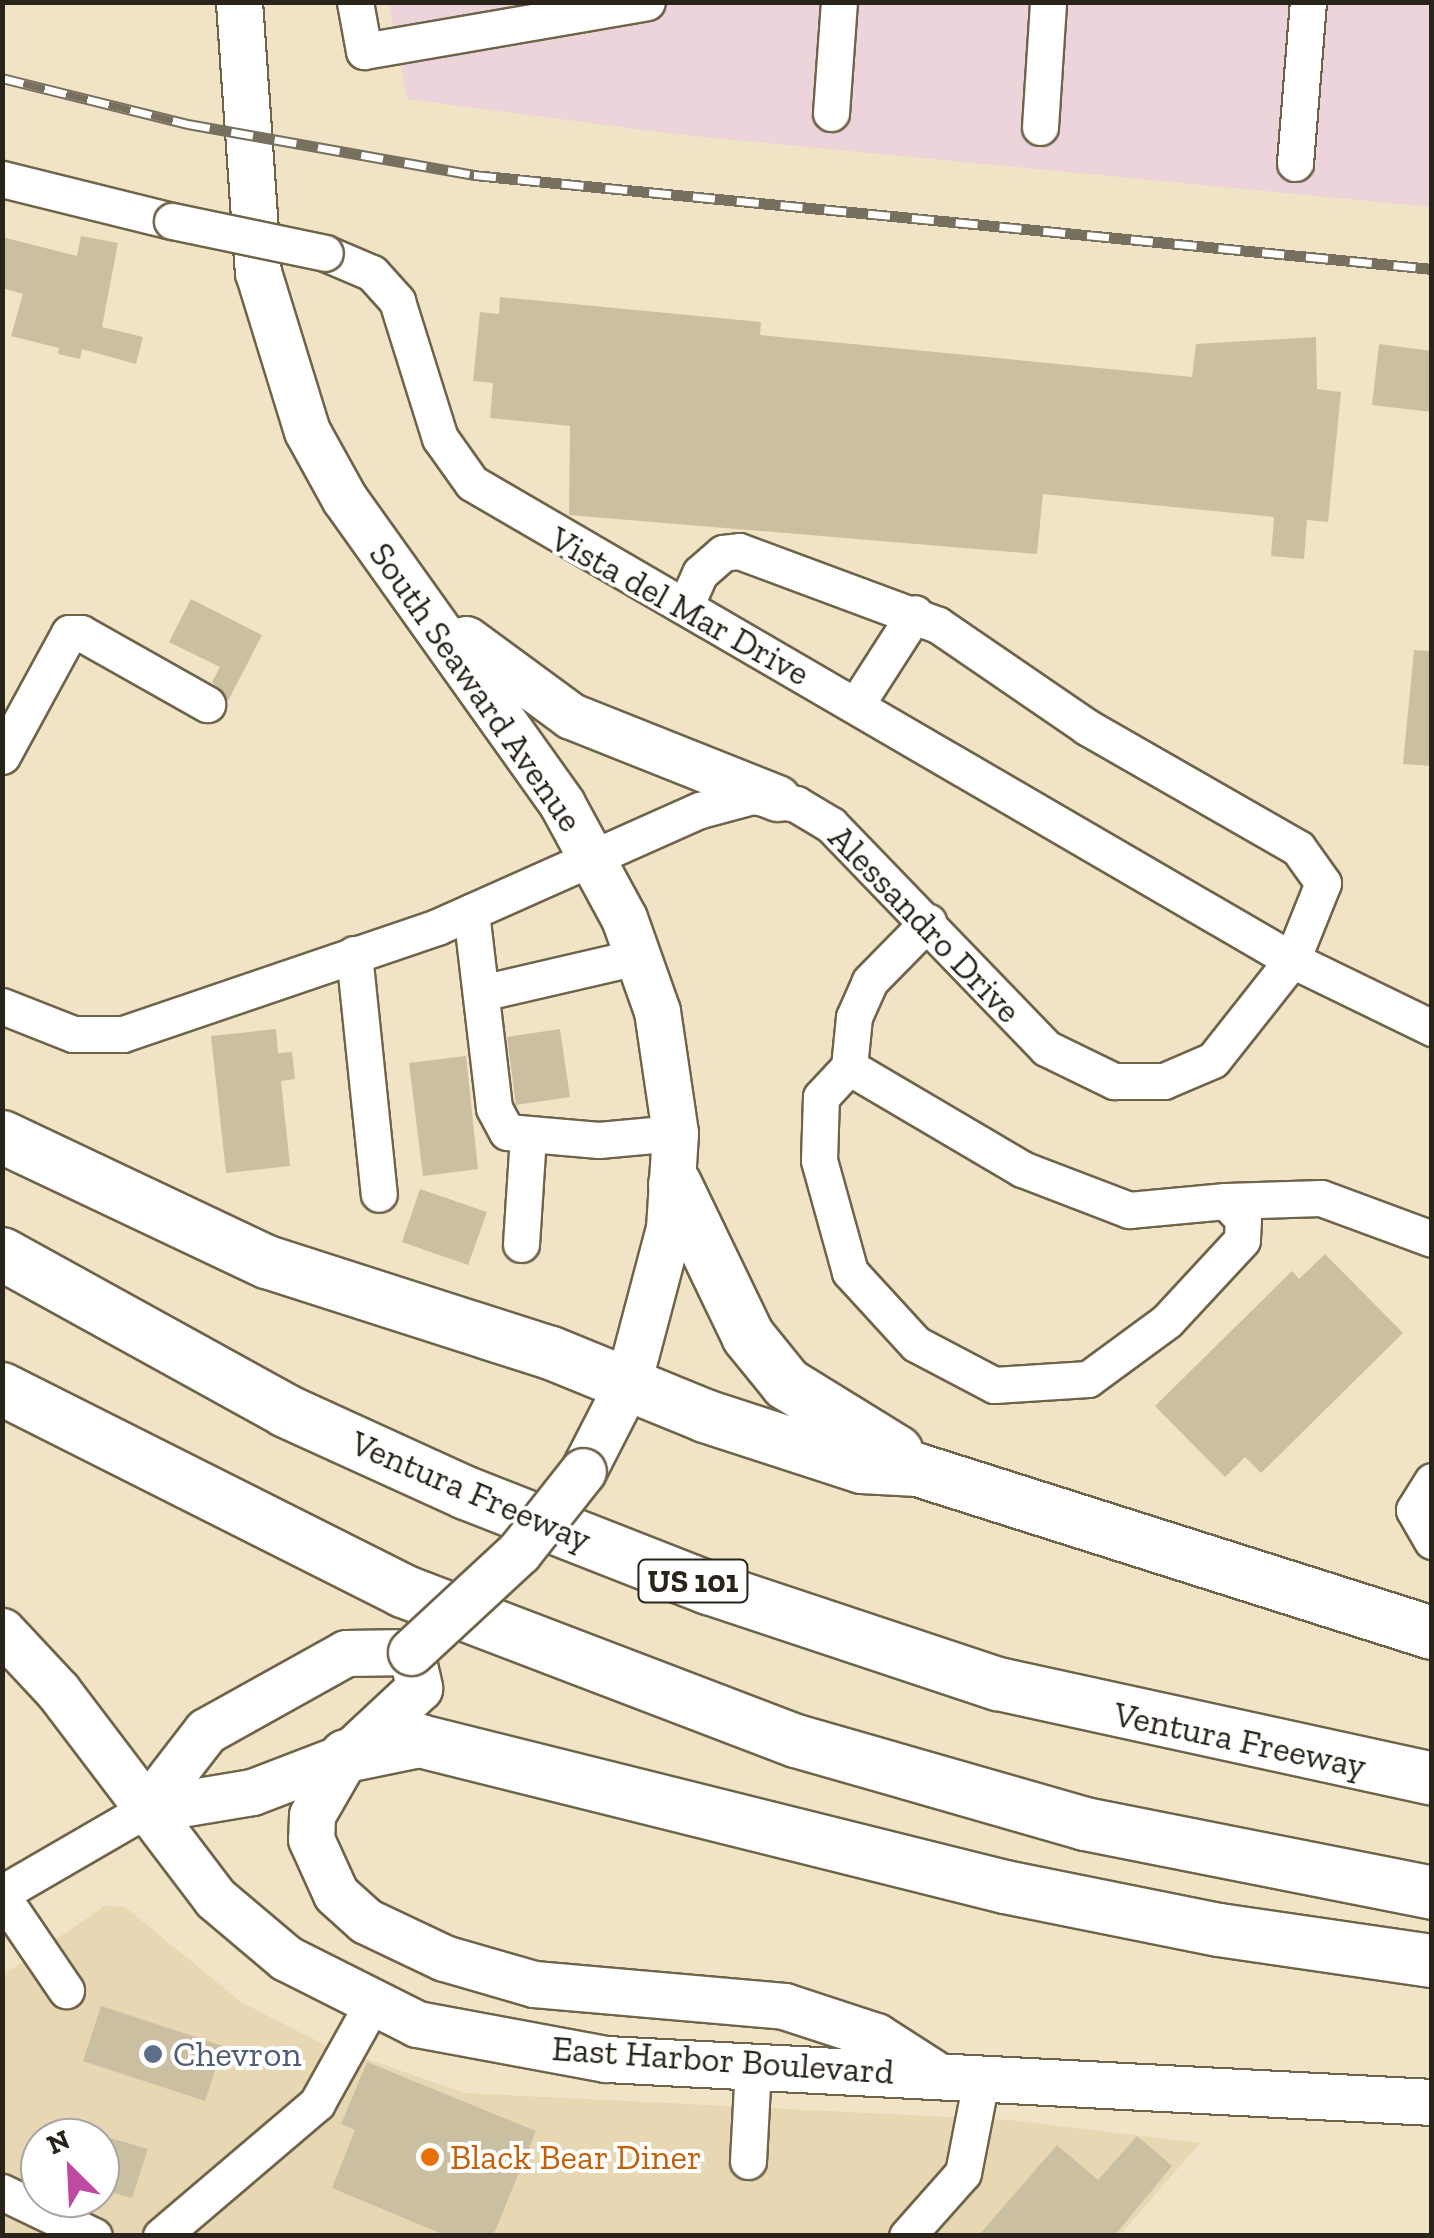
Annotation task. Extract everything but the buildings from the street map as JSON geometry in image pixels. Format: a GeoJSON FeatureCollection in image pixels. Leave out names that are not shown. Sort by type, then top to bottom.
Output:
{"type":"FeatureCollection","features":[{"type":"Feature","properties":{"kind":"highway"},"geometry":{"type":"LineString","coordinates":[[2,1137],[267,1262],[862,1467],[918,1470],[1432,1632]]}},
{"type":"Feature","properties":{"kind":"highway"},"geometry":{"type":"LineString","coordinates":[[675,1159],[748,1336],[787,1384],[918,1470]]}},
{"type":"Feature","properties":{"kind":"highway","name":"Ventura Freeway"},"geometry":{"type":"LineString","coordinates":[[2,1254],[286,1411],[466,1493],[709,1588],[998,1684],[1432,1778]]}},
{"type":"Feature","properties":{"kind":"highway"},"geometry":{"type":"LineString","coordinates":[[2,1389],[404,1591],[796,1741],[1085,1824],[1432,1894]]}},
{"type":"Feature","properties":{"kind":"highway"},"geometry":{"type":"LineString","coordinates":[[346,1756],[420,1741],[1005,1887],[1218,1930],[1432,1961]]}},
{"type":"Feature","properties":{"kind":"main road","name":"South Seaward Avenue"},"geometry":{"type":"LineString","coordinates":[[145,1810],[252,1792],[346,1756],[519,1552],[596,1450],[628,1384],[675,1159],[641,956],[595,862],[535,762],[344,498],[279,359],[258,272],[239,2]]}},
{"type":"Feature","properties":{"kind":"main road"},"geometry":{"type":"LineString","coordinates":[[413,596],[571,716],[777,798]]}},
{"type":"Feature","properties":{"kind":"main road","name":"East Harbor Boulevard"},"geometry":{"type":"LineString","coordinates":[[2,1631],[70,1706],[145,1810],[250,1929],[370,2006],[474,2038],[606,2059],[932,2072],[1432,2102]]}},
{"type":"Feature","properties":{"kind":"main road","name":"South Seaward Avenue"},"geometry":{"type":"LineString","coordinates":[[145,1810],[206,1731],[346,1653],[415,1670]]}},
{"type":"Feature","properties":{"kind":"main road"},"geometry":{"type":"LineString","coordinates":[[346,1756],[312,1814],[311,1839],[336,1894],[366,1921],[444,1958],[534,1984],[784,2006],[876,2036],[932,2072]]}},
{"type":"Feature","properties":{"kind":"street"},"geometry":{"type":"LineString","coordinates":[[355,2],[364,51],[647,2]]}},
{"type":"Feature","properties":{"kind":"street"},"geometry":{"type":"LineString","coordinates":[[830,113],[839,2]]}},
{"type":"Feature","properties":{"kind":"street"},"geometry":{"type":"LineString","coordinates":[[1040,127],[1048,2]]}},
{"type":"Feature","properties":{"kind":"street"},"geometry":{"type":"LineString","coordinates":[[1294,163],[1308,2]]}},
{"type":"Feature","properties":{"kind":"street","name":"Vista del Mar Drive"},"geometry":{"type":"LineString","coordinates":[[2,178],[325,254],[372,273],[397,301],[440,438],[472,484],[1292,960],[1432,1028]]}},
{"type":"Feature","properties":{"kind":"street"},"geometry":{"type":"LineString","coordinates":[[684,606],[700,573],[723,553],[739,551],[915,614],[856,705]]}},
{"type":"Feature","properties":{"kind":"street","name":"Alessandro Drive"},"geometry":{"type":"LineString","coordinates":[[777,798],[831,826],[1046,1048],[1090,1072],[1140,1085],[1213,1060],[1292,960],[1324,883],[1298,848],[1087,727],[915,614]]}},
{"type":"Feature","properties":{"kind":"street"},"geometry":{"type":"LineString","coordinates":[[2,756],[69,634],[81,632],[208,704]]}},
{"type":"Feature","properties":{"kind":"street"},"geometry":{"type":"LineString","coordinates":[[2,1006],[74,1034],[123,1034],[472,912],[595,862],[700,810],[777,798]]}},
{"type":"Feature","properties":{"kind":"street"},"geometry":{"type":"LineString","coordinates":[[472,912],[494,1108],[506,1132],[675,1159]]}},
{"type":"Feature","properties":{"kind":"street"},"geometry":{"type":"LineString","coordinates":[[928,922],[870,981],[854,1017],[849,1068],[820,1097],[819,1160],[850,1272],[916,1344],[994,1385],[1088,1379],[1167,1321],[1242,1240],[1243,1219],[1226,1202]]}},
{"type":"Feature","properties":{"kind":"street"},"geometry":{"type":"LineString","coordinates":[[354,954],[379,1194]]}},
{"type":"Feature","properties":{"kind":"street"},"geometry":{"type":"LineString","coordinates":[[481,993],[641,956]]}},
{"type":"Feature","properties":{"kind":"street"},"geometry":{"type":"LineString","coordinates":[[849,1068],[1022,1169],[1129,1210],[1321,1198],[1432,1239]]}},
{"type":"Feature","properties":{"kind":"street"},"geometry":{"type":"LineString","coordinates":[[521,1244],[528,1136]]}},
{"type":"Feature","properties":{"kind":"street"},"geometry":{"type":"LineString","coordinates":[[1432,1481],[1414,1510],[1432,1540]]}},
{"type":"Feature","properties":{"kind":"street","name":"South Seaward Avenue"},"geometry":{"type":"LineString","coordinates":[[2,1895],[145,1810]]}},
{"type":"Feature","properties":{"kind":"street"},"geometry":{"type":"LineString","coordinates":[[2,1895],[66,1990]]}},
{"type":"Feature","properties":{"kind":"street"},"geometry":{"type":"LineString","coordinates":[[161,2236],[317,2103],[370,2006]]}},
{"type":"Feature","properties":{"kind":"street"},"geometry":{"type":"LineString","coordinates":[[748,2161],[753,2066]]}},
{"type":"Feature","properties":{"kind":"street"},"geometry":{"type":"LineString","coordinates":[[907,2236],[963,2173],[982,2076]]}},
{"type":"Feature","properties":{"kind":"street"},"geometry":{"type":"LineString","coordinates":[[2,2192],[94,2236]]}},
{"type":"Feature","properties":{"kind":"shaded area"},"geometry":{"type":"Polygon","coordinates":[[[389,3],[1431,3],[1431,207],[683,135],[407,99],[389,3]]]}},
{"type":"Feature","properties":{"kind":"shaded area"},"geometry":{"type":"Polygon","coordinates":[[[105,1906],[125,1907],[241,2002],[323,2044],[465,2093],[1009,2120],[1200,2143],[1120,2235],[3,2235],[2,1976],[105,1906]]]}},
{"type":"Feature","properties":{"kind":"railway"},"geometry":{"type":"LineString","coordinates":[[2,78],[188,124],[474,175],[1432,269]]}},
{"type":"Feature","properties":{"kind":"place","name":"Chevron"},"geometry":{"type":"Point","coordinates":[153,2054]}},
{"type":"Feature","properties":{"kind":"place","name":"Black Bear Diner"},"geometry":{"type":"Point","coordinates":[430,2157]}}]}
